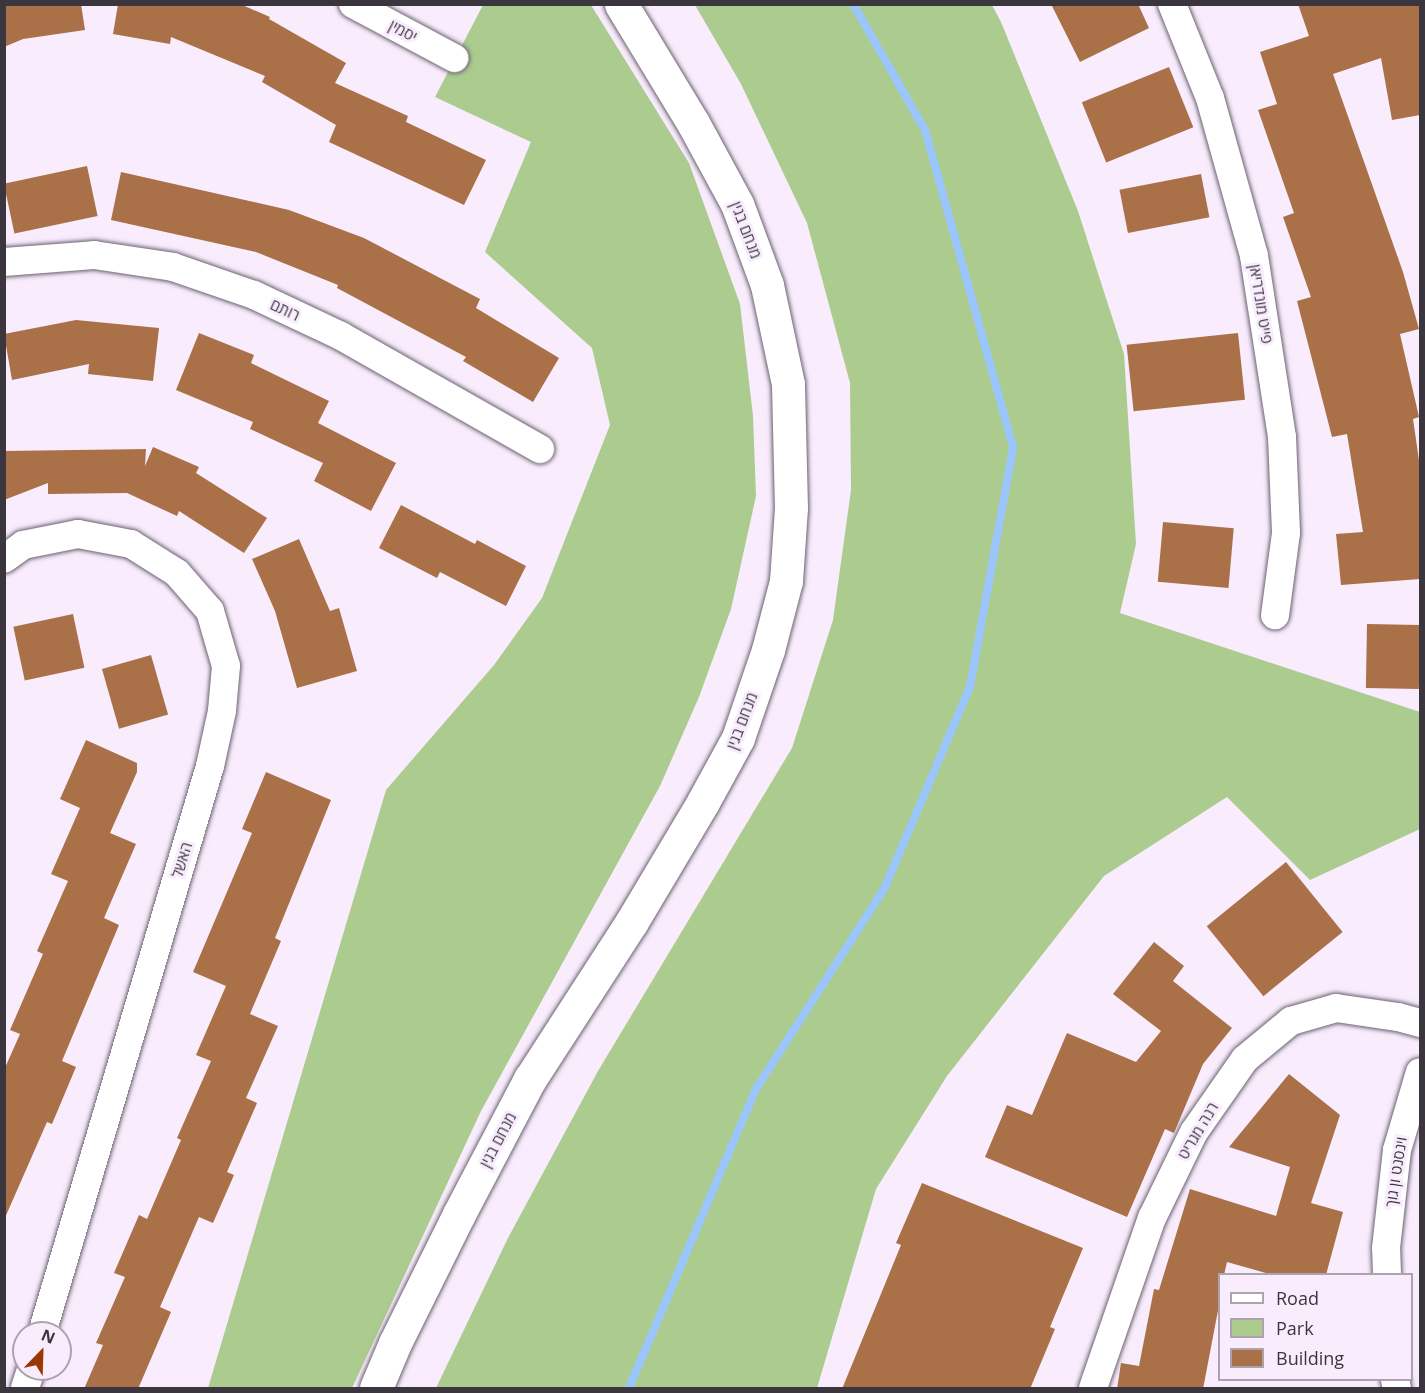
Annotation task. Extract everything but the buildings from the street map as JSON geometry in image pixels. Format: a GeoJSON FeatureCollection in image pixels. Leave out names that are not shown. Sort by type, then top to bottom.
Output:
{"type":"FeatureCollection","features":[{"type":"Feature","properties":{"kind":"street","name":"יסמין"},"geometry":{"type":"LineString","coordinates":[[352,4],[454,58]]}},
{"type":"Feature","properties":{"kind":"street","name":"מנחם בגין"},"geometry":{"type":"LineString","coordinates":[[376,1389],[444,1244],[531,1078],[631,923],[704,802],[738,738],[768,650],[786,581],[791,508],[788,384],[768,285],[738,204],[693,123],[621,4]]}},
{"type":"Feature","properties":{"kind":"street","name":"פייט מונדריאן"},"geometry":{"type":"LineString","coordinates":[[1172,4],[1210,98],[1254,256],[1282,437],[1286,533],[1275,615]]}},
{"type":"Feature","properties":{"kind":"street","name":"רותם"},"geometry":{"type":"LineString","coordinates":[[4,262],[94,255],[173,267],[254,295],[341,336],[540,449]]}},
{"type":"Feature","properties":{"kind":"street","name":"האשל"},"geometry":{"type":"LineString","coordinates":[[4,559],[23,545],[78,534],[131,544],[177,573],[210,611],[226,666],[222,711],[210,766],[46,1321]]}},
{"type":"Feature","properties":{"kind":"street","name":"רנה מגריט"},"geometry":{"type":"LineString","coordinates":[[1093,1389],[1152,1218],[1194,1132],[1245,1059],[1291,1021],[1336,1008],[1398,1017],[1420,1023]]}},
{"type":"Feature","properties":{"kind":"street","name":"וינסנט ון גוך"},"geometry":{"type":"LineString","coordinates":[[1387,1273],[1386,1248],[1397,1150],[1420,1072]]}},
{"type":"Feature","properties":{"kind":"green space"},"geometry":{"type":"Polygon","coordinates":[[[483,5],[591,5],[689,163],[740,304],[753,416],[756,496],[731,609],[699,697],[660,786],[481,1111],[352,1388],[208,1388],[386,790],[494,665],[542,598],[610,425],[592,348],[485,252],[531,142],[435,97],[483,5]]]}},
{"type":"Feature","properties":{"kind":"green space"},"geometry":{"type":"Polygon","coordinates":[[[695,5],[992,5],[1078,211],[1124,354],[1136,544],[1120,613],[1420,712],[1420,829],[1310,880],[1227,797],[1104,876],[947,1076],[876,1189],[817,1388],[436,1388],[508,1238],[598,1071],[792,748],[833,620],[851,490],[850,383],[807,223],[741,84],[695,5]]]}},
{"type":"Feature","properties":{"kind":"waterway"},"geometry":{"type":"LineString","coordinates":[[629,1388],[756,1089],[885,887],[970,687],[1013,447],[925,130],[853,4]]}}]}
